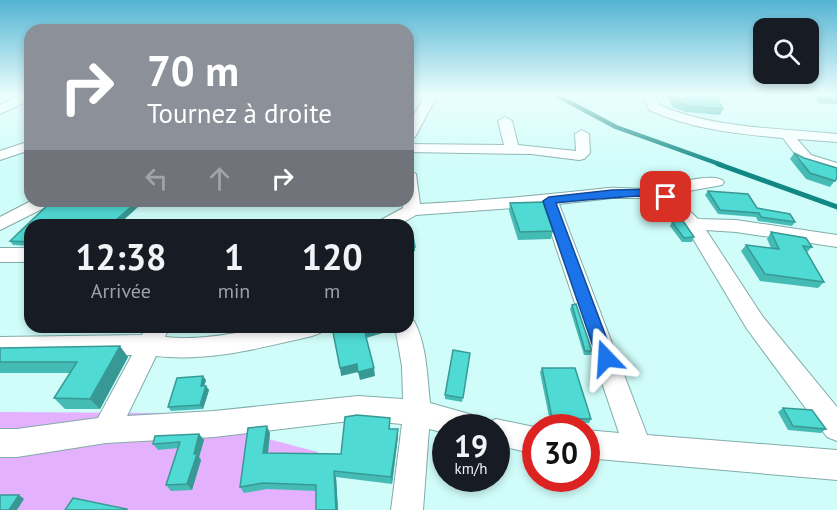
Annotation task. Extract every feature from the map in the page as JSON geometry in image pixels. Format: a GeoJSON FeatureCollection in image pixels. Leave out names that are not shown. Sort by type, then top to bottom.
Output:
{"type":"FeatureCollection","features":[{"type":"Feature","properties":{"kind":"street"},"geometry":{"type":"LineString","coordinates":[[675,118],[702,124],[837,138]]}},
{"type":"Feature","properties":{"kind":"street"},"geometry":{"type":"LineString","coordinates":[[505,121],[512,149]]}},
{"type":"Feature","properties":{"kind":"street"},"geometry":{"type":"LineString","coordinates":[[787,133],[798,154],[805,161],[837,168]]}},
{"type":"Feature","properties":{"kind":"street"},"geometry":{"type":"LineString","coordinates":[[414,148],[512,149],[579,156],[583,153],[582,134]]}},
{"type":"Feature","properties":{"kind":"street"},"geometry":{"type":"LineString","coordinates":[[0,156],[24,147]]}},
{"type":"Feature","properties":{"kind":"street"},"geometry":{"type":"LineString","coordinates":[[396,219],[412,210],[549,201],[612,193],[658,193],[673,188],[716,182]]}},
{"type":"Feature","properties":{"kind":"street"},"geometry":{"type":"LineString","coordinates":[[658,193],[666,197],[693,224],[755,323],[837,428]]}},
{"type":"Feature","properties":{"kind":"street"},"geometry":{"type":"LineString","coordinates":[[549,201],[638,448]]}},
{"type":"Feature","properties":{"kind":"street"},"geometry":{"type":"LineString","coordinates":[[0,224],[33,207]]}},
{"type":"Feature","properties":{"kind":"street"},"geometry":{"type":"LineString","coordinates":[[693,224],[736,226],[837,241]]}},
{"type":"Feature","properties":{"kind":"street"},"geometry":{"type":"LineString","coordinates":[[0,272],[15,255]]}},
{"type":"Feature","properties":{"kind":"street"},"geometry":{"type":"LineString","coordinates":[[0,347],[154,336],[176,348],[231,345],[285,333]]}},
{"type":"Feature","properties":{"kind":"street"},"geometry":{"type":"LineString","coordinates":[[407,333],[414,366],[417,413],[407,510]]}},
{"type":"Feature","properties":{"kind":"street"},"geometry":{"type":"LineString","coordinates":[[106,430],[154,336]]}},
{"type":"Feature","properties":{"kind":"street"},"geometry":{"type":"LineString","coordinates":[[0,443],[17,443],[106,430],[214,424],[358,408],[417,413],[432,417]]}},
{"type":"Feature","properties":{"kind":"street"},"geometry":{"type":"LineString","coordinates":[[600,445],[837,465]]}},
{"type":"Feature","properties":{"kind":"shaded area"},"geometry":{"type":"Polygon","coordinates":[[[0,412],[170,413],[318,452],[316,510],[0,510],[0,412]]]}},
{"type":"Feature","properties":{"kind":"building"},"geometry":{"type":"Polygon","coordinates":[[[794,153],[837,168],[837,178],[835,181],[810,173],[794,153]]]}},
{"type":"Feature","properties":{"kind":"building"},"geometry":{"type":"Polygon","coordinates":[[[708,191],[748,194],[757,208],[790,214],[795,222],[761,217],[759,213],[720,210],[708,191]]]}},
{"type":"Feature","properties":{"kind":"building"},"geometry":{"type":"Polygon","coordinates":[[[543,202],[553,231],[520,232],[510,203],[543,202]]]}},
{"type":"Feature","properties":{"kind":"building"},"geometry":{"type":"Polygon","coordinates":[[[46,207],[131,207],[117,219],[33,219],[46,207]]]}},
{"type":"Feature","properties":{"kind":"building"},"geometry":{"type":"Polygon","coordinates":[[[683,221],[694,237],[684,238],[672,222],[683,221]]]}},
{"type":"Feature","properties":{"kind":"building"},"geometry":{"type":"Polygon","coordinates":[[[24,228],[24,242],[10,241],[24,228]]]}},
{"type":"Feature","properties":{"kind":"building"},"geometry":{"type":"Polygon","coordinates":[[[771,232],[806,238],[812,247],[803,246],[824,282],[765,274],[746,245],[779,249],[771,232]]]}},
{"type":"Feature","properties":{"kind":"building"},"geometry":{"type":"Polygon","coordinates":[[[576,304],[592,351],[585,351],[572,305],[576,304]]]}},
{"type":"Feature","properties":{"kind":"building"},"geometry":{"type":"Polygon","coordinates":[[[333,333],[365,333],[374,368],[358,372],[357,364],[340,368],[333,333]]]}},
{"type":"Feature","properties":{"kind":"building"},"geometry":{"type":"Polygon","coordinates":[[[120,346],[90,399],[54,398],[77,362],[0,362],[0,348],[120,346]]]}},
{"type":"Feature","properties":{"kind":"building"},"geometry":{"type":"Polygon","coordinates":[[[453,350],[470,353],[463,398],[445,395],[453,350]]]}},
{"type":"Feature","properties":{"kind":"building"},"geometry":{"type":"Polygon","coordinates":[[[542,368],[575,368],[589,414],[551,414],[542,368]]]}},
{"type":"Feature","properties":{"kind":"building"},"geometry":{"type":"Polygon","coordinates":[[[203,376],[201,386],[206,386],[200,405],[168,407],[177,378],[203,376]]]}},
{"type":"Feature","properties":{"kind":"building"},"geometry":{"type":"Polygon","coordinates":[[[783,408],[812,410],[826,429],[793,426],[783,408]]]}},
{"type":"Feature","properties":{"kind":"building"},"geometry":{"type":"Polygon","coordinates":[[[357,415],[390,418],[389,429],[398,429],[391,477],[334,471],[336,510],[316,510],[316,485],[263,483],[240,487],[248,428],[267,426],[263,453],[341,454],[345,417],[357,415]]]}},
{"type":"Feature","properties":{"kind":"building"},"geometry":{"type":"Polygon","coordinates":[[[199,434],[194,454],[197,454],[187,484],[166,485],[180,442],[153,444],[155,436],[199,434]]]}},
{"type":"Feature","properties":{"kind":"building"},"geometry":{"type":"Polygon","coordinates":[[[0,495],[19,495],[9,510],[0,510],[0,495]]]}},
{"type":"Feature","properties":{"kind":"building"},"geometry":{"type":"Polygon","coordinates":[[[73,498],[127,509],[127,510],[65,510],[73,498]]]}},
{"type":"Feature","properties":{"kind":"waterway"},"geometry":{"type":"LineString","coordinates":[[599,118],[616,127],[722,165]]}},
{"type":"Feature","properties":{"kind":"waterway"},"geometry":{"type":"LineString","coordinates":[[718,164],[837,207]]}},
{"type":"Feature","properties":{"kind":"route"},"geometry":{"type":"LineString","coordinates":[[606,358],[549,201],[612,193],[658,193],[666,197]]}}]}
